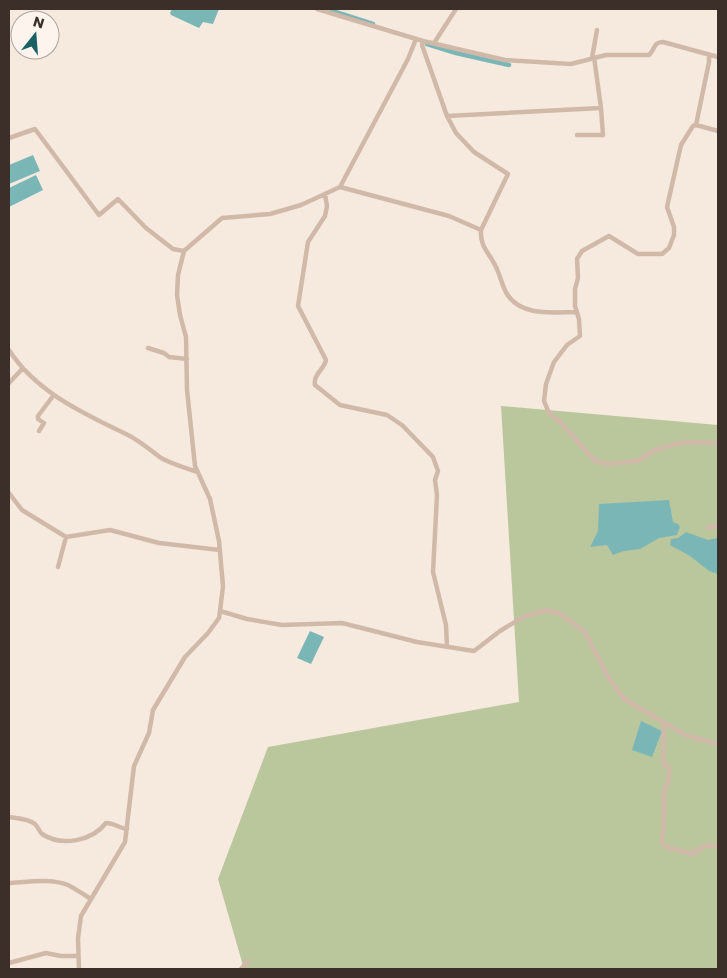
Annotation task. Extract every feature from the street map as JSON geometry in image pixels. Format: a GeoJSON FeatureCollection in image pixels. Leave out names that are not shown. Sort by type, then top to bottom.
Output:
{"type":"FeatureCollection","features":[{"type":"Feature","properties":{"kind":"street"},"geometry":{"type":"LineString","coordinates":[[317,9],[423,41],[490,57],[523,62],[571,64],[606,55],[650,55],[655,44],[658,42],[718,57]]}},
{"type":"Feature","properties":{"kind":"street"},"geometry":{"type":"LineString","coordinates":[[434,43],[456,9]]}},
{"type":"Feature","properties":{"kind":"street"},"geometry":{"type":"LineString","coordinates":[[577,135],[603,135],[593,57],[597,30]]}},
{"type":"Feature","properties":{"kind":"street"},"geometry":{"type":"LineString","coordinates":[[79,969],[78,938],[81,916],[125,842],[134,766],[148,733],[153,710],[185,657],[208,633],[218,618],[220,611],[223,586],[220,550],[210,499],[195,466],[187,390],[186,337],[177,295],[178,275],[184,251],[222,218],[270,214],[301,205],[340,187],[408,59],[416,39]]}},
{"type":"Feature","properties":{"kind":"street"},"geometry":{"type":"LineString","coordinates":[[423,41],[422,45],[447,116],[456,133],[474,152],[508,174],[480,230],[480,240],[501,277],[506,293],[512,299],[532,311],[576,312]]}},
{"type":"Feature","properties":{"kind":"street"},"geometry":{"type":"LineString","coordinates":[[709,55],[696,125],[690,130],[681,145],[667,207],[674,227],[674,235],[669,248],[662,254],[638,254],[609,236],[582,251],[577,259],[578,278],[575,289],[580,336],[567,345],[554,362],[546,384],[544,402],[549,413],[561,423],[595,460],[608,464],[638,461],[655,450],[684,442],[718,443]]}},
{"type":"Feature","properties":{"kind":"street"},"geometry":{"type":"LineString","coordinates":[[447,116],[601,108]]}},
{"type":"Feature","properties":{"kind":"street"},"geometry":{"type":"LineString","coordinates":[[696,125],[718,131]]}},
{"type":"Feature","properties":{"kind":"street"},"geometry":{"type":"LineString","coordinates":[[9,138],[35,129],[99,215],[118,200],[146,228],[172,249],[184,251]]}},
{"type":"Feature","properties":{"kind":"street"},"geometry":{"type":"LineString","coordinates":[[340,187],[449,216],[480,230]]}},
{"type":"Feature","properties":{"kind":"street"},"geometry":{"type":"LineString","coordinates":[[325,194],[327,206],[325,216],[308,242],[298,306],[326,360],[314,381],[315,384],[340,405],[387,415],[395,420],[433,457],[438,471],[435,480],[437,494],[433,572],[446,625],[447,646]]}},
{"type":"Feature","properties":{"kind":"street"},"geometry":{"type":"LineString","coordinates":[[148,348],[164,353],[169,357],[187,359]]}},
{"type":"Feature","properties":{"kind":"street"},"geometry":{"type":"LineString","coordinates":[[9,350],[23,368],[53,396],[113,429],[128,435],[164,459],[197,472]]}},
{"type":"Feature","properties":{"kind":"street"},"geometry":{"type":"LineString","coordinates":[[9,383],[23,368]]}},
{"type":"Feature","properties":{"kind":"street"},"geometry":{"type":"LineString","coordinates":[[39,431],[44,423],[38,416],[53,396]]}},
{"type":"Feature","properties":{"kind":"street"},"geometry":{"type":"LineString","coordinates":[[9,495],[22,510],[66,537],[110,530],[159,543],[220,550]]}},
{"type":"Feature","properties":{"kind":"street"},"geometry":{"type":"LineString","coordinates":[[708,528],[718,525]]}},
{"type":"Feature","properties":{"kind":"street"},"geometry":{"type":"LineString","coordinates":[[58,567],[66,537]]}},
{"type":"Feature","properties":{"kind":"street"},"geometry":{"type":"LineString","coordinates":[[220,611],[246,619],[287,625],[342,623],[418,642],[474,651],[500,631],[523,617],[546,610],[559,612],[586,632],[608,677],[624,699],[685,735],[718,744]]}},
{"type":"Feature","properties":{"kind":"street"},"geometry":{"type":"LineString","coordinates":[[664,723],[663,763],[669,768],[669,779],[664,790],[662,843],[666,847],[692,854],[706,845],[718,847]]}},
{"type":"Feature","properties":{"kind":"street"},"geometry":{"type":"LineString","coordinates":[[9,817],[34,823],[40,833],[58,841],[89,838],[101,830],[106,823],[127,829]]}},
{"type":"Feature","properties":{"kind":"street"},"geometry":{"type":"LineString","coordinates":[[9,883],[38,881],[59,883],[92,899]]}},
{"type":"Feature","properties":{"kind":"street"},"geometry":{"type":"LineString","coordinates":[[9,963],[46,953],[61,956],[78,956]]}},
{"type":"Feature","properties":{"kind":"street"},"geometry":{"type":"LineString","coordinates":[[241,969],[248,961]]}},
{"type":"Feature","properties":{"kind":"green space"},"geometry":{"type":"Polygon","coordinates":[[[501,406],[718,425],[718,969],[244,969],[218,879],[268,747],[519,702],[501,406]]]}},
{"type":"Feature","properties":{"kind":"water"},"geometry":{"type":"Polygon","coordinates":[[[172,9],[219,9],[213,24],[203,22],[199,28],[171,15],[172,9]]]}},
{"type":"Feature","properties":{"kind":"water"},"geometry":{"type":"Polygon","coordinates":[[[33,155],[40,171],[9,184],[9,165],[33,155]]]}},
{"type":"Feature","properties":{"kind":"water"},"geometry":{"type":"Polygon","coordinates":[[[36,175],[43,190],[9,207],[9,188],[36,175]]]}},
{"type":"Feature","properties":{"kind":"water"},"geometry":{"type":"Polygon","coordinates":[[[669,500],[673,522],[680,527],[677,535],[659,538],[640,549],[624,551],[613,555],[607,545],[590,547],[598,531],[599,504],[669,500]]]}},
{"type":"Feature","properties":{"kind":"water"},"geometry":{"type":"Polygon","coordinates":[[[686,532],[708,540],[718,538],[718,574],[709,571],[690,556],[670,545],[671,539],[678,538],[686,532]]]}},
{"type":"Feature","properties":{"kind":"water"},"geometry":{"type":"Polygon","coordinates":[[[310,631],[324,637],[311,664],[297,658],[310,631]]]}},
{"type":"Feature","properties":{"kind":"water"},"geometry":{"type":"Polygon","coordinates":[[[641,721],[662,731],[652,757],[632,750],[641,721]]]}},
{"type":"Feature","properties":{"kind":"waterway"},"geometry":{"type":"LineString","coordinates":[[326,9],[373,24]]}},
{"type":"Feature","properties":{"kind":"waterway"},"geometry":{"type":"LineString","coordinates":[[427,44],[456,53],[509,65]]}}]}
